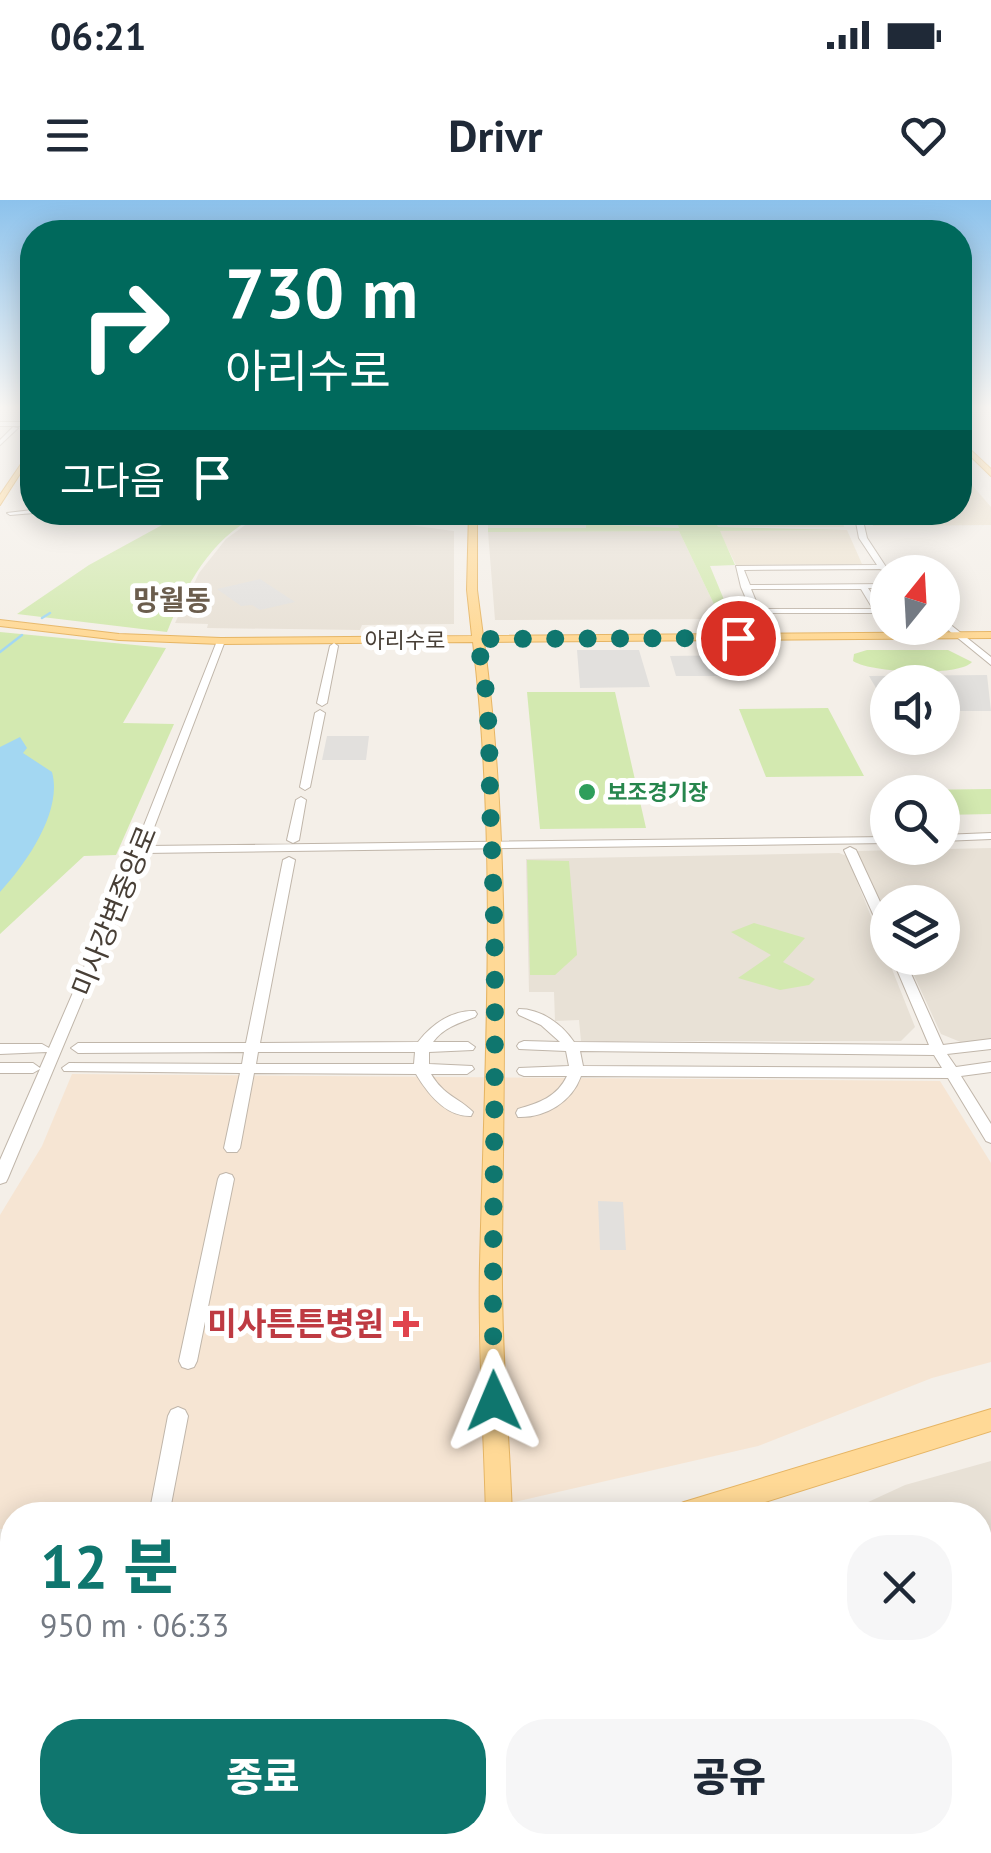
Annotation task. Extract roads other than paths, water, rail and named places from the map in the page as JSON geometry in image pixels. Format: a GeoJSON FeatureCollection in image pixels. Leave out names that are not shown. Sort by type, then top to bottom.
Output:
{"type":"FeatureCollection","features":[{"type":"Feature","properties":{"kind":"main road"},"geometry":{"type":"LineString","coordinates":[[473,525],[476,639],[488,715],[497,987],[490,1270],[499,1502]]}},
{"type":"Feature","properties":{"kind":"main road","name":"아리수로"},"geometry":{"type":"LineString","coordinates":[[3,623],[222,642],[991,636]]}},
{"type":"Feature","properties":{"kind":"main road"},"geometry":{"type":"LineString","coordinates":[[726,1502],[991,1420]]}},
{"type":"Feature","properties":{"kind":"street"},"geometry":{"type":"LineString","coordinates":[[10,513],[20,513]]}},
{"type":"Feature","properties":{"kind":"street"},"geometry":{"type":"LineString","coordinates":[[860,525],[863,538],[875,555]]}},
{"type":"Feature","properties":{"kind":"street"},"geometry":{"type":"LineString","coordinates":[[806,567],[831,611]]}},
{"type":"Feature","properties":{"kind":"street"},"geometry":{"type":"LineString","coordinates":[[767,638],[738,568],[870,569]]}},
{"type":"Feature","properties":{"kind":"street"},"geometry":{"type":"LineString","coordinates":[[745,586],[870,586]]}},
{"type":"Feature","properties":{"kind":"street"},"geometry":{"type":"LineString","coordinates":[[772,586],[785,611]]}},
{"type":"Feature","properties":{"kind":"street"},"geometry":{"type":"LineString","coordinates":[[766,611],[880,611],[863,586]]}},
{"type":"Feature","properties":{"kind":"street"},"geometry":{"type":"LineString","coordinates":[[960,633],[991,662]]}},
{"type":"Feature","properties":{"kind":"street","name":"미사강변중앙로"},"geometry":{"type":"LineString","coordinates":[[0,1178],[140,850],[222,642]]}},
{"type":"Feature","properties":{"kind":"street"},"geometry":{"type":"LineString","coordinates":[[293,840],[334,646]]}},
{"type":"Feature","properties":{"kind":"street"},"geometry":{"type":"LineString","coordinates":[[960,837],[991,836]]}},
{"type":"Feature","properties":{"kind":"street"},"geometry":{"type":"LineString","coordinates":[[140,850],[870,840]]}},
{"type":"Feature","properties":{"kind":"street"},"geometry":{"type":"LineString","coordinates":[[850,850],[870,894]]}},
{"type":"Feature","properties":{"kind":"street"},"geometry":{"type":"LineString","coordinates":[[232,1148],[289,860]]}},
{"type":"Feature","properties":{"kind":"street"},"geometry":{"type":"LineString","coordinates":[[905,975],[938,1050],[991,1138]]}},
{"type":"Feature","properties":{"kind":"street"},"geometry":{"type":"LineString","coordinates":[[523,1113],[556,1100],[570,1086],[576,1072],[574,1047],[548,1022],[524,1012]]}},
{"type":"Feature","properties":{"kind":"street"},"geometry":{"type":"LineString","coordinates":[[466,1112],[439,1100],[424,1083],[420,1068],[422,1047],[442,1024],[470,1014]]}},
{"type":"Feature","properties":{"kind":"street"},"geometry":{"type":"LineString","coordinates":[[524,1046],[938,1050],[991,1044]]}},
{"type":"Feature","properties":{"kind":"street"},"geometry":{"type":"LineString","coordinates":[[78,1048],[468,1047]]}},
{"type":"Feature","properties":{"kind":"street"},"geometry":{"type":"LineString","coordinates":[[0,1049],[42,1049]]}},
{"type":"Feature","properties":{"kind":"street"},"geometry":{"type":"LineString","coordinates":[[524,1071],[950,1072],[991,1067]]}},
{"type":"Feature","properties":{"kind":"street"},"geometry":{"type":"LineString","coordinates":[[0,1068],[33,1068]]}},
{"type":"Feature","properties":{"kind":"street"},"geometry":{"type":"LineString","coordinates":[[69,1068],[467,1069]]}},
{"type":"Feature","properties":{"kind":"street"},"geometry":{"type":"LineString","coordinates":[[188,1361],[226,1179]]}},
{"type":"Feature","properties":{"kind":"street"},"geometry":{"type":"LineString","coordinates":[[162,1502],[178,1416]]}},
{"type":"Feature","properties":{"kind":"water"},"geometry":{"type":"Polygon","coordinates":[[[20,737],[27,748],[23,753],[52,772],[52,803],[31,852],[0,892],[0,747],[20,737]]]}},
{"type":"Feature","properties":{"kind":"waterway"},"geometry":{"type":"LineString","coordinates":[[42,618],[50,613]]}},
{"type":"Feature","properties":{"kind":"waterway"},"geometry":{"type":"LineString","coordinates":[[0,652],[22,635]]}},
{"type":"Feature","properties":{"kind":"place","name":"보조경기장"},"geometry":{"type":"Point","coordinates":[587,792]}},
{"type":"Feature","properties":{"kind":"place","name":"미사튼튼병원"},"geometry":{"type":"Point","coordinates":[406,1324]}},
{"type":"Feature","properties":{"kind":"district","name":"망월동"},"geometry":{"type":"Point","coordinates":[172,600]}}]}
